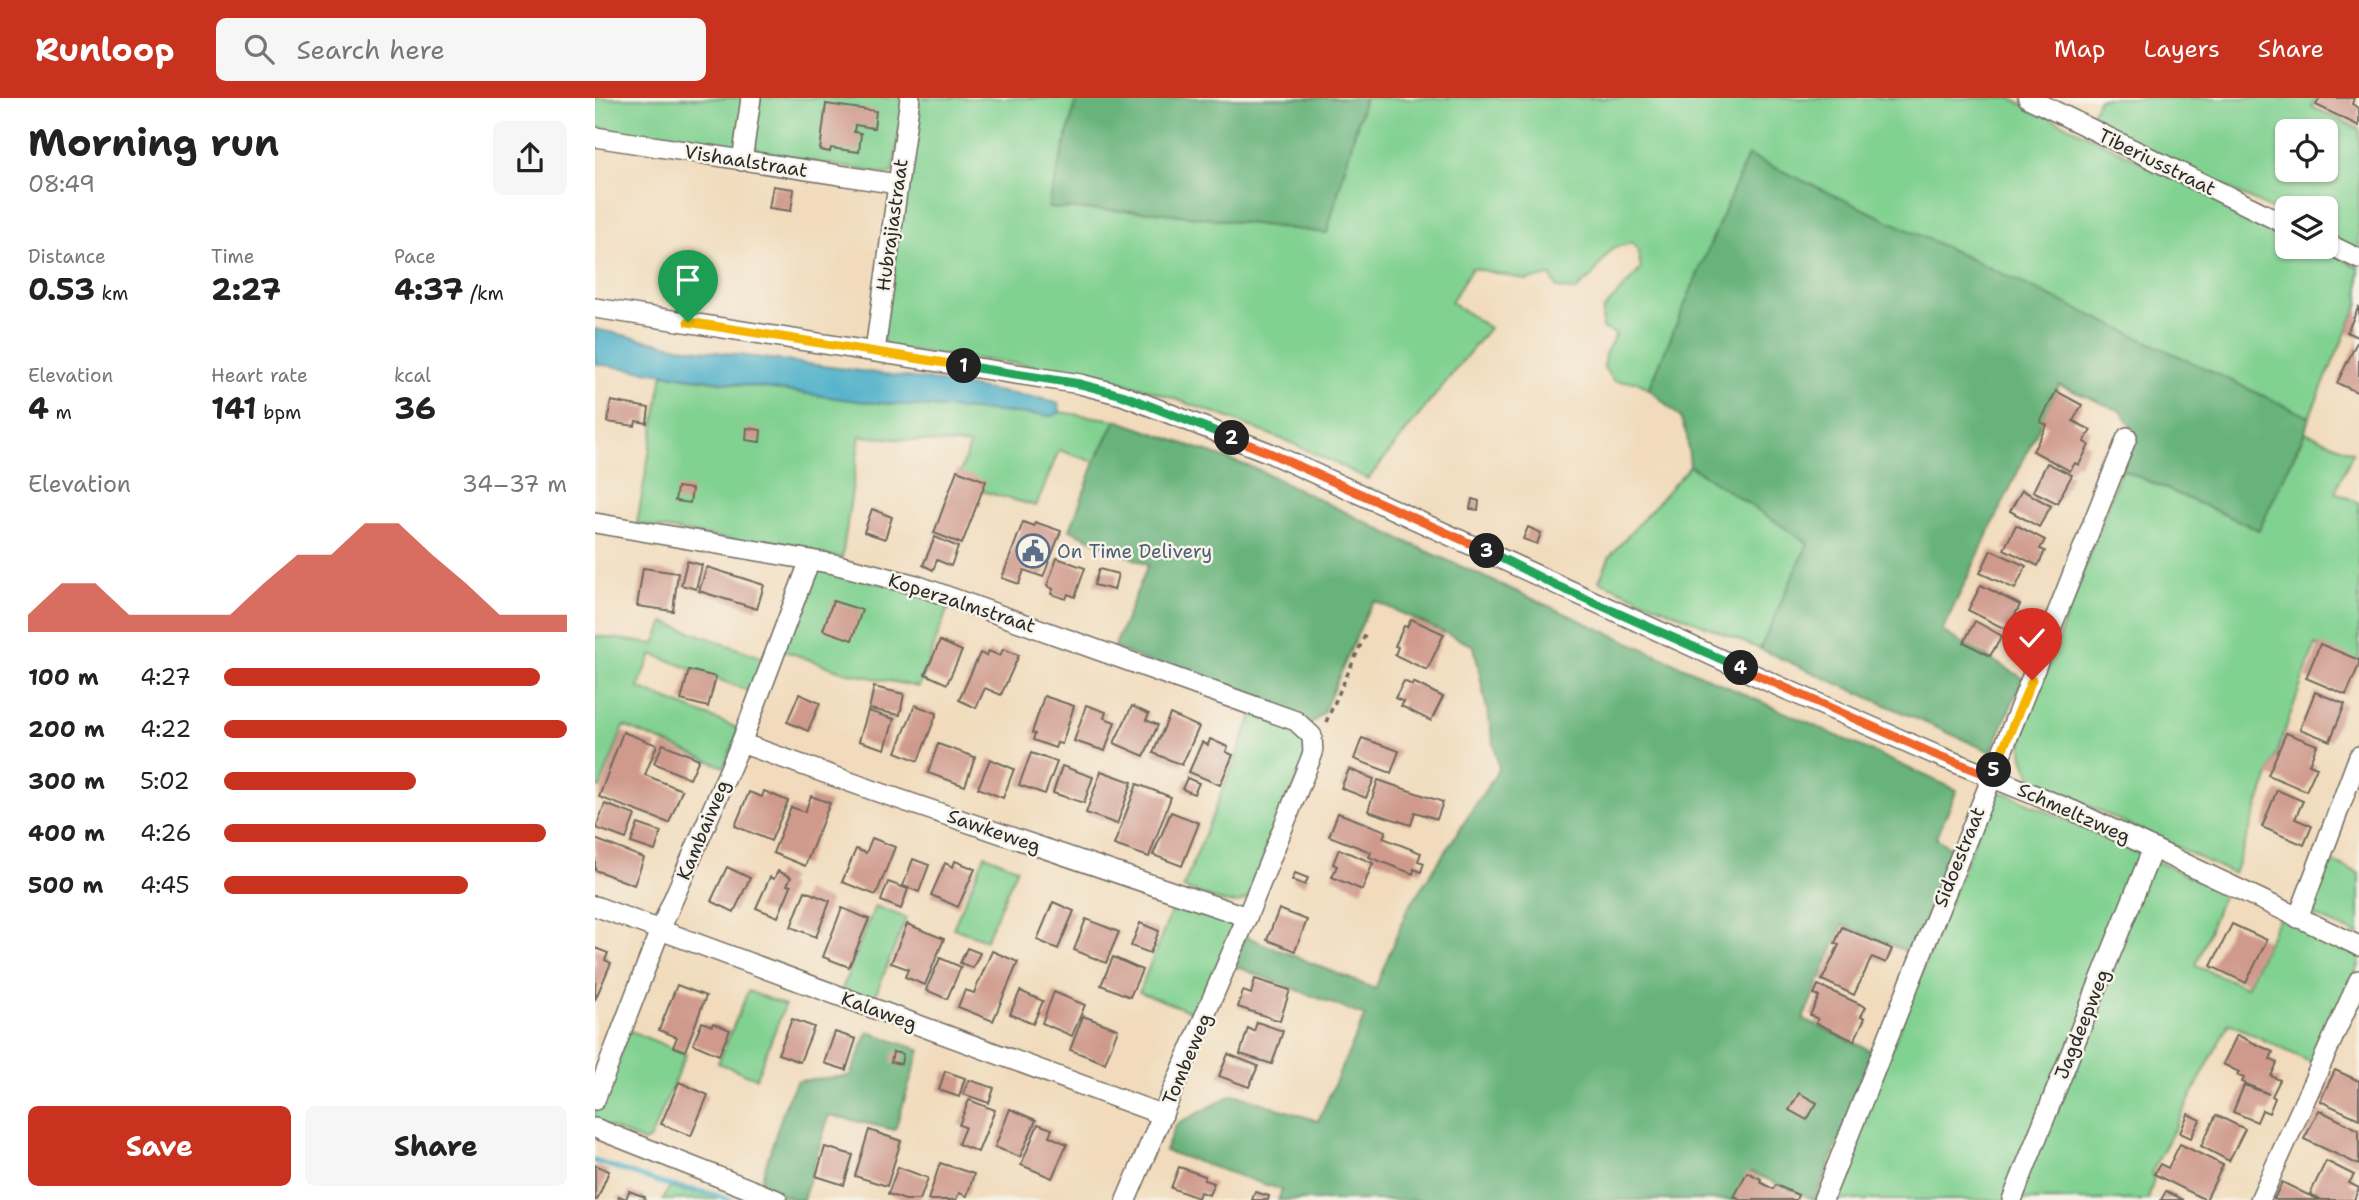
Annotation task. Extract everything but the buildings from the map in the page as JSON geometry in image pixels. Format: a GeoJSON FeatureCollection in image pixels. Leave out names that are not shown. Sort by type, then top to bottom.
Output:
{"type":"FeatureCollection","features":[{"type":"Feature","properties":{"kind":"street"},"geometry":{"type":"LineString","coordinates":[[742,160],[751,98]]}},
{"type":"Feature","properties":{"kind":"street","name":"Hubrajiastraat"},"geometry":{"type":"LineString","coordinates":[[875,351],[910,98]]}},
{"type":"Feature","properties":{"kind":"street","name":"Tiberiusstraat"},"geometry":{"type":"LineString","coordinates":[[2028,98],[2275,219]]}},
{"type":"Feature","properties":{"kind":"street","name":"Vishaalstraat"},"geometry":{"type":"LineString","coordinates":[[595,137],[897,184]]}},
{"type":"Feature","properties":{"kind":"street"},"geometry":{"type":"LineString","coordinates":[[2338,249],[2359,259]]}},
{"type":"Feature","properties":{"kind":"street","name":"Schmeltzweg"},"geometry":{"type":"LineString","coordinates":[[595,308],[1080,384],[1122,395],[1270,453],[1783,688],[2074,811],[2359,946]]}},
{"type":"Feature","properties":{"kind":"street","name":"Sidoestraat"},"geometry":{"type":"LineString","coordinates":[[1823,1200],[2127,437]]}},
{"type":"Feature","properties":{"kind":"street","name":"Koperzalmstraat"},"geometry":{"type":"LineString","coordinates":[[595,523],[834,564],[929,589],[1296,721],[1312,736]]}},
{"type":"Feature","properties":{"kind":"street","name":"Kambaiweg"},"geometry":{"type":"LineString","coordinates":[[595,1100],[660,930],[741,743],[810,561]]}},
{"type":"Feature","properties":{"kind":"street","name":"Tombeweg"},"geometry":{"type":"LineString","coordinates":[[1126,1200],[1247,917],[1313,753],[1312,736]]}},
{"type":"Feature","properties":{"kind":"street","name":"Sawkeweg"},"geometry":{"type":"LineString","coordinates":[[741,743],[1247,917]]}},
{"type":"Feature","properties":{"kind":"street"},"geometry":{"type":"LineString","coordinates":[[2298,918],[2359,756]]}},
{"type":"Feature","properties":{"kind":"street","name":"Jagdeepweg"},"geometry":{"type":"LineString","coordinates":[[2012,1200],[2153,848]]}},
{"type":"Feature","properties":{"kind":"street","name":"Kalaweg"},"geometry":{"type":"LineString","coordinates":[[595,906],[1163,1115]]}},
{"type":"Feature","properties":{"kind":"street"},"geometry":{"type":"LineString","coordinates":[[2260,1200],[2359,980]]}},
{"type":"Feature","properties":{"kind":"street"},"geometry":{"type":"LineString","coordinates":[[595,1128],[777,1200]]}},
{"type":"Feature","properties":{"kind":"path"},"geometry":{"type":"LineString","coordinates":[[1312,736],[1325,725],[1366,633]]}},
{"type":"Feature","properties":{"kind":"green space"},"geometry":{"type":"Polygon","coordinates":[[[595,98],[745,98],[737,147],[729,151],[595,127],[595,98]]]}},
{"type":"Feature","properties":{"kind":"green space"},"geometry":{"type":"Polygon","coordinates":[[[760,98],[905,98],[893,171],[889,175],[762,152],[755,147],[754,139],[760,98]]]}},
{"type":"Feature","properties":{"kind":"green space"},"geometry":{"type":"Polygon","coordinates":[[[916,98],[1077,98],[1049,208],[1156,212],[1326,233],[1365,98],[2010,98],[2275,226],[2275,259],[2338,257],[2359,267],[2359,303],[2309,417],[1748,156],[1649,389],[1638,382],[1614,381],[1604,368],[1605,354],[1616,334],[1602,328],[1603,310],[1641,269],[1638,250],[1632,243],[1612,248],[1592,276],[1575,291],[1557,288],[1551,276],[1527,280],[1472,268],[1451,302],[1489,328],[1368,479],[1294,444],[1144,388],[1075,371],[888,348],[881,336],[916,98]]]}},
{"type":"Feature","properties":{"kind":"green space"},"geometry":{"type":"Polygon","coordinates":[[[1077,98],[1364,98],[1327,233],[1156,212],[1048,208],[1077,98]]]}},
{"type":"Feature","properties":{"kind":"green space"},"geometry":{"type":"Polygon","coordinates":[[[2099,98],[2316,98],[2312,107],[2338,119],[2275,119],[2275,182],[2338,182],[2338,119],[2359,129],[2359,252],[2338,241],[2338,196],[2275,196],[2275,211],[2089,120],[2099,98]]]}},
{"type":"Feature","properties":{"kind":"green space"},"geometry":{"type":"Polygon","coordinates":[[[1748,155],[2309,417],[2305,432],[2259,530],[2121,469],[2137,436],[2121,411],[2059,385],[1942,631],[2023,678],[1991,752],[1760,649],[1808,543],[1690,466],[1687,436],[1680,417],[1649,389],[1748,155]]]}},
{"type":"Feature","properties":{"kind":"green space"},"geometry":{"type":"Polygon","coordinates":[[[663,374],[865,402],[1052,416],[1060,412],[1116,420],[1095,462],[1059,450],[1036,506],[956,484],[970,445],[860,436],[842,558],[637,524],[663,374]]]}},
{"type":"Feature","properties":{"kind":"green space"},"geometry":{"type":"Polygon","coordinates":[[[1116,420],[1259,470],[1400,539],[1957,790],[1936,838],[1952,849],[1913,954],[1843,925],[1803,1019],[1874,1052],[1815,1200],[1751,1172],[1737,1200],[1278,1200],[1282,1190],[1165,1151],[1176,1125],[1234,1094],[1318,1121],[1365,1016],[1232,965],[1245,936],[1375,989],[1407,910],[1499,769],[1474,646],[1375,601],[1367,612],[1323,713],[1310,725],[1114,648],[1148,565],[1070,530],[1095,462],[1116,420]]]}},
{"type":"Feature","properties":{"kind":"green space"},"geometry":{"type":"Polygon","coordinates":[[[2305,432],[2353,452],[2335,492],[2359,503],[2359,664],[2315,645],[2234,874],[2035,781],[2024,761],[2022,742],[2121,469],[2259,530],[2305,432]]]}},
{"type":"Feature","properties":{"kind":"green space"},"geometry":{"type":"Polygon","coordinates":[[[1690,466],[1809,543],[1760,649],[1599,581],[1610,556],[1690,466]]]}},
{"type":"Feature","properties":{"kind":"green space"},"geometry":{"type":"Polygon","coordinates":[[[828,569],[950,602],[919,687],[844,672],[782,650],[816,571],[828,569]]]}},
{"type":"Feature","properties":{"kind":"green space"},"geometry":{"type":"Polygon","coordinates":[[[664,622],[767,659],[754,693],[652,654],[638,688],[740,729],[724,767],[624,726],[600,788],[595,786],[595,636],[655,644],[664,622]]]}},
{"type":"Feature","properties":{"kind":"green space"},"geometry":{"type":"Polygon","coordinates":[[[1255,710],[1290,725],[1301,737],[1307,757],[1248,898],[1238,903],[1224,902],[1183,888],[1255,710]]]}},
{"type":"Feature","properties":{"kind":"green space"},"geometry":{"type":"Polygon","coordinates":[[[1997,792],[2008,794],[2224,892],[2196,966],[2246,987],[2279,918],[2359,955],[2359,965],[2314,1064],[2229,1023],[2152,1172],[2154,1179],[2148,1200],[1831,1200],[1991,799],[1997,792]]]}},
{"type":"Feature","properties":{"kind":"green space"},"geometry":{"type":"Polygon","coordinates":[[[985,855],[1017,868],[986,940],[953,928],[985,855]]]}},
{"type":"Feature","properties":{"kind":"green space"},"geometry":{"type":"Polygon","coordinates":[[[2330,861],[2359,873],[2359,935],[2315,916],[2311,904],[2330,861]]]}},
{"type":"Feature","properties":{"kind":"green space"},"geometry":{"type":"Polygon","coordinates":[[[1176,900],[1232,920],[1233,926],[1200,1015],[1139,992],[1176,900]]]}},
{"type":"Feature","properties":{"kind":"green space"},"geometry":{"type":"Polygon","coordinates":[[[875,906],[906,918],[873,1001],[842,989],[875,906]]]}},
{"type":"Feature","properties":{"kind":"green space"},"geometry":{"type":"Polygon","coordinates":[[[748,991],[785,1005],[756,1078],[718,1063],[748,991]]]}},
{"type":"Feature","properties":{"kind":"green space"},"geometry":{"type":"Polygon","coordinates":[[[628,1030],[686,1054],[650,1139],[644,1142],[595,1121],[595,1112],[628,1030]]]}},
{"type":"Feature","properties":{"kind":"green space"},"geometry":{"type":"Polygon","coordinates":[[[868,1032],[920,1050],[895,1130],[829,1115],[803,1200],[794,1200],[759,1186],[787,1100],[797,1081],[850,1076],[868,1032]]]}},
{"type":"Feature","properties":{"kind":"green space"},"geometry":{"type":"Polygon","coordinates":[[[669,1188],[713,1196],[719,1199],[663,1200],[669,1188]]]}},
{"type":"Feature","properties":{"kind":"water"},"geometry":{"type":"Polygon","coordinates":[[[595,329],[679,347],[929,380],[1043,399],[1059,404],[1060,412],[1052,416],[865,402],[595,364],[595,329]]]}},
{"type":"Feature","properties":{"kind":"waterway"},"geometry":{"type":"LineString","coordinates":[[595,1161],[667,1185],[714,1194],[730,1200]]}},
{"type":"Feature","properties":{"kind":"place","name":"On Time Delivery"},"geometry":{"type":"Point","coordinates":[1033,551]}},
{"type":"Feature","properties":{"kind":"route"},"geometry":{"type":"LineString","coordinates":[[688,322],[1080,384],[1122,395],[1270,453],[1783,688],[1991,776],[2032,680]]}}]}
